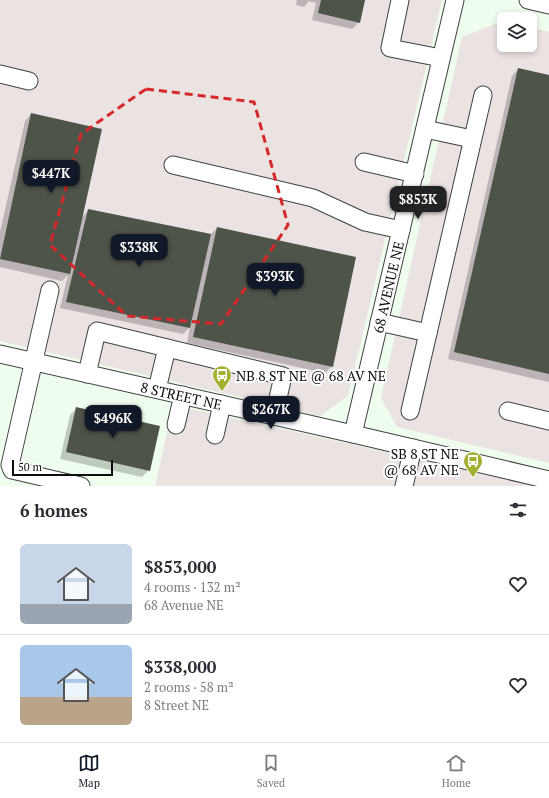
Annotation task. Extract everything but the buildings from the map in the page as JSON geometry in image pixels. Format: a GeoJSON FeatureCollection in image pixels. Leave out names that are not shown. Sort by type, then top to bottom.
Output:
{"type":"FeatureCollection","features":[{"type":"Feature","properties":{"kind":"street"},"geometry":{"type":"LineString","coordinates":[[400,0],[390,48],[441,58]]}},
{"type":"Feature","properties":{"kind":"street","name":"68 AVENUE NE"},"geometry":{"type":"LineString","coordinates":[[353,434],[455,0]]}},
{"type":"Feature","properties":{"kind":"street"},"geometry":{"type":"LineString","coordinates":[[528,0],[549,5]]}},
{"type":"Feature","properties":{"kind":"street"},"geometry":{"type":"LineString","coordinates":[[0,74],[29,81]]}},
{"type":"Feature","properties":{"kind":"street"},"geometry":{"type":"LineString","coordinates":[[410,411],[483,95]]}},
{"type":"Feature","properties":{"kind":"street"},"geometry":{"type":"LineString","coordinates":[[425,129],[472,139]]}},
{"type":"Feature","properties":{"kind":"street"},"geometry":{"type":"LineString","coordinates":[[364,162],[415,174]]}},
{"type":"Feature","properties":{"kind":"street"},"geometry":{"type":"LineString","coordinates":[[173,165],[313,198],[365,222],[401,230]]}},
{"type":"Feature","properties":{"kind":"street"},"geometry":{"type":"LineString","coordinates":[[50,290],[10,465],[12,470],[81,486]]}},
{"type":"Feature","properties":{"kind":"street"},"geometry":{"type":"LineString","coordinates":[[379,322],[428,333]]}},
{"type":"Feature","properties":{"kind":"street"},"geometry":{"type":"LineString","coordinates":[[87,374],[97,331],[283,376],[274,416]]}},
{"type":"Feature","properties":{"kind":"street"},"geometry":{"type":"LineString","coordinates":[[157,389],[167,348]]}},
{"type":"Feature","properties":{"kind":"street","name":"8 STREET NE"},"geometry":{"type":"LineString","coordinates":[[0,354],[549,480]]}},
{"type":"Feature","properties":{"kind":"street"},"geometry":{"type":"LineString","coordinates":[[176,425],[183,395]]}},
{"type":"Feature","properties":{"kind":"street"},"geometry":{"type":"LineString","coordinates":[[215,435],[222,404]]}},
{"type":"Feature","properties":{"kind":"street"},"geometry":{"type":"LineString","coordinates":[[508,412],[549,421]]}},
{"type":"Feature","properties":{"kind":"street"},"geometry":{"type":"LineString","coordinates":[[404,486],[412,448]]}},
{"type":"Feature","properties":{"kind":"highlighted area"},"geometry":{"type":"Polygon","coordinates":[[[146,89],[254,102],[288,225],[221,324],[127,316],[50,245],[81,134],[146,89]]]}},
{"type":"Feature","properties":{"kind":"shaded area"},"geometry":{"type":"Polygon","coordinates":[[[0,0],[442,0],[348,396],[320,416],[0,341],[0,0]]]}},
{"type":"Feature","properties":{"kind":"shaded area"},"geometry":{"type":"Polygon","coordinates":[[[497,23],[497,52],[537,52],[537,29],[549,32],[549,463],[397,427],[381,398],[462,37],[497,23]]]}},
{"type":"Feature","properties":{"kind":"shaded area"},"geometry":{"type":"Polygon","coordinates":[[[173,405],[541,486],[155,486],[173,405]]]}},
{"type":"Feature","properties":{"kind":"place","name":"NB 8 ST NE @ 68 AV NE"},"geometry":{"type":"Point","coordinates":[222,392]}},
{"type":"Feature","properties":{"kind":"place","name":"SB 8 ST NE @ 68 AV NE"},"geometry":{"type":"Point","coordinates":[473,478]}}]}
